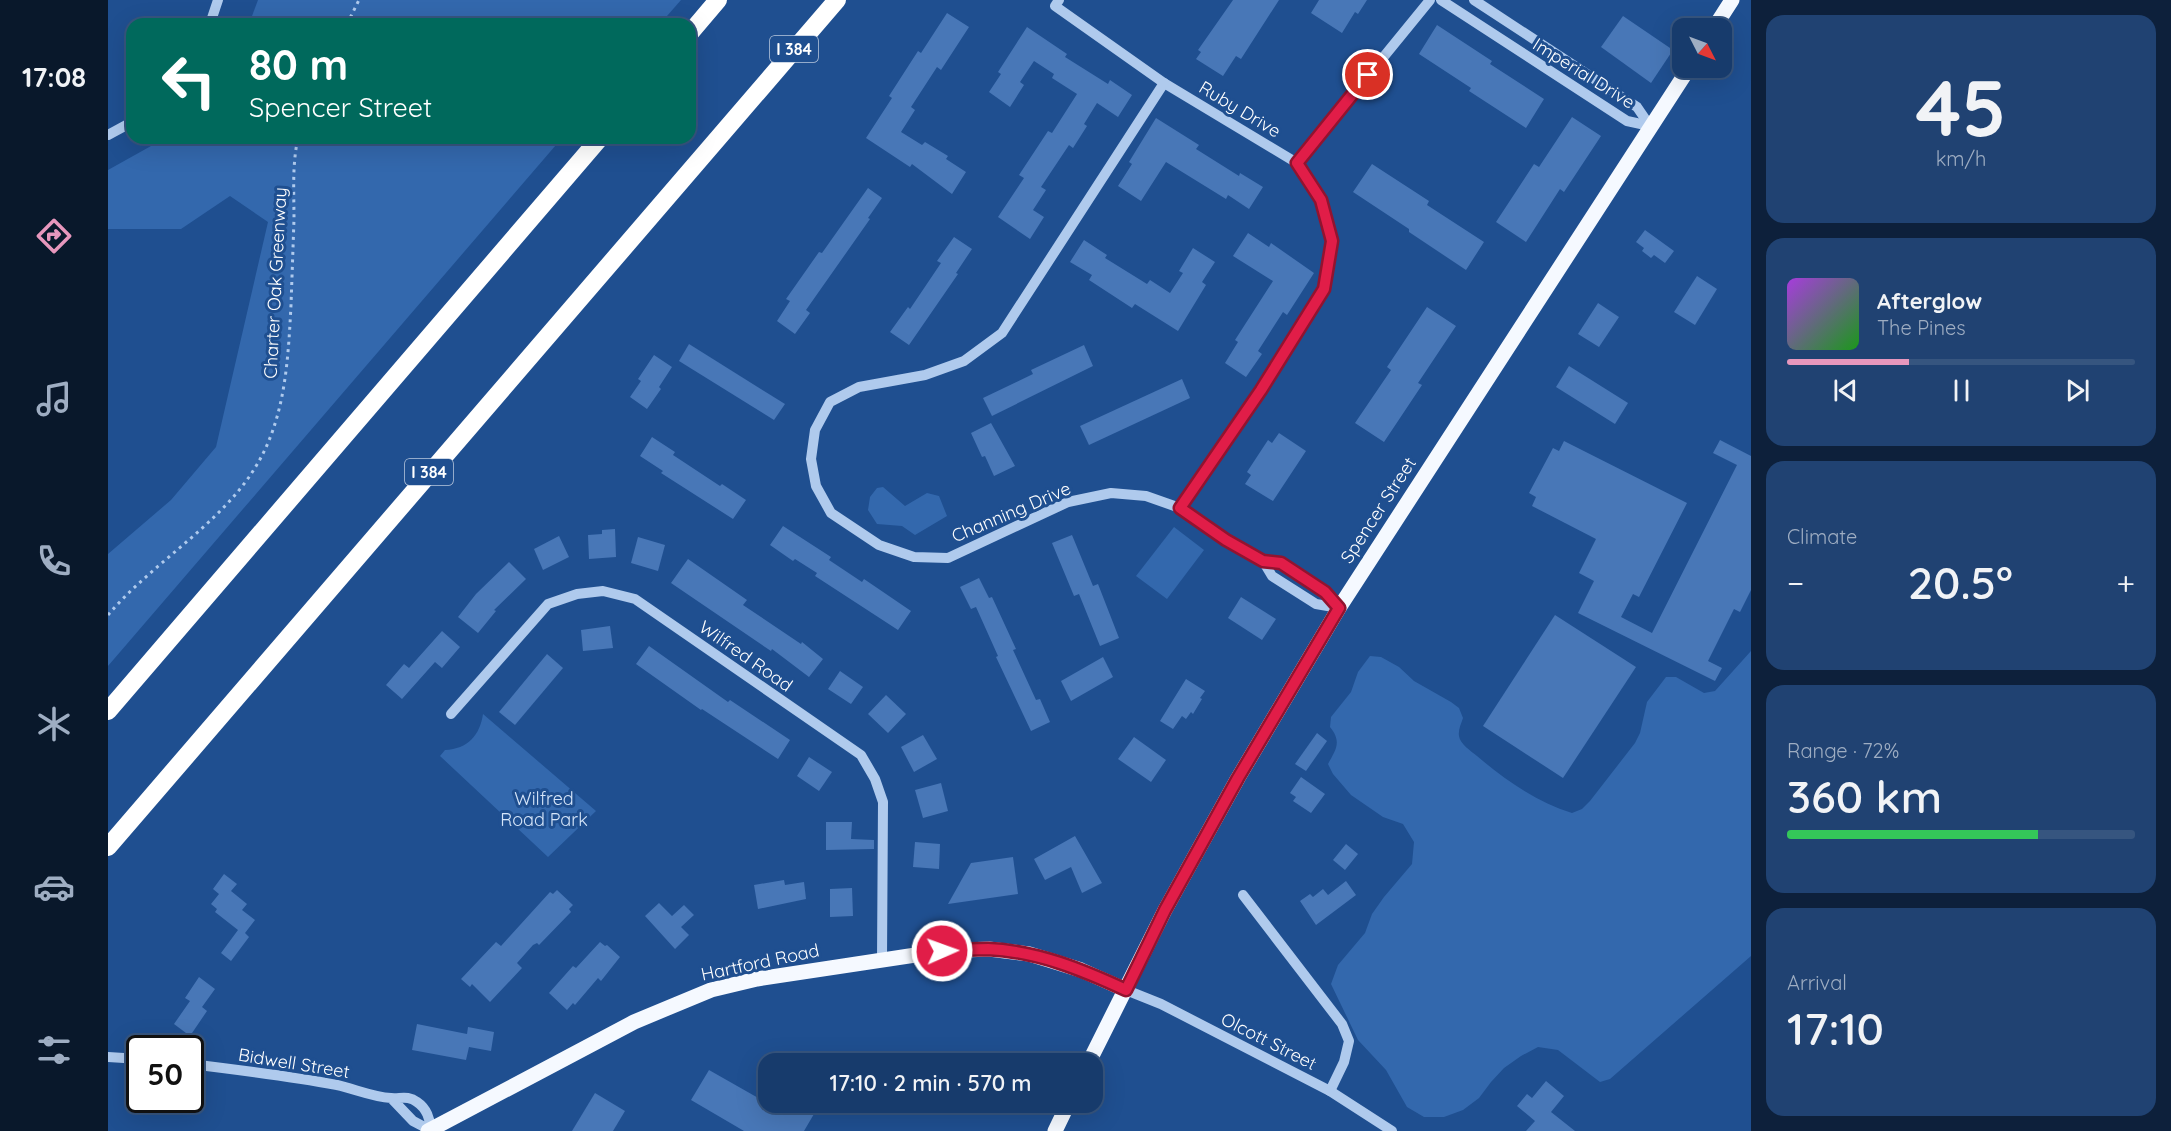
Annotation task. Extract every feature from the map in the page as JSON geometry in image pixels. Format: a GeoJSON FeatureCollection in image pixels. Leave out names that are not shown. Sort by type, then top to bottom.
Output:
{"type":"FeatureCollection","features":[{"type":"Feature","properties":{"kind":"highway"},"geometry":{"type":"LineString","coordinates":[[696,26],[718,0]]}},
{"type":"Feature","properties":{"kind":"highway"},"geometry":{"type":"LineString","coordinates":[[751,98],[821,0]]}},
{"type":"Feature","properties":{"kind":"highway","name":"I 384"},"geometry":{"type":"LineString","coordinates":[[108,847],[837,0]]}},
{"type":"Feature","properties":{"kind":"highway"},"geometry":{"type":"LineString","coordinates":[[108,711],[595,144]]}},
{"type":"Feature","properties":{"kind":"main road"},"geometry":{"type":"LineString","coordinates":[[1720,18],[1732,0]]}},
{"type":"Feature","properties":{"kind":"main road","name":"Spencer Street"},"geometry":{"type":"LineString","coordinates":[[1094,1053],[1165,910],[1238,778],[1339,608],[1682,78]]}},
{"type":"Feature","properties":{"kind":"main road","name":"Hartford Road"},"geometry":{"type":"LineString","coordinates":[[429,1130],[634,1022],[711,990],[757,979],[882,958],[942,951],[989,949],[1029,954],[1081,970],[1126,990]]}},
{"type":"Feature","properties":{"kind":"main road"},"geometry":{"type":"LineString","coordinates":[[1055,1131],[1064,1113]]}},
{"type":"Feature","properties":{"kind":"street"},"geometry":{"type":"LineString","coordinates":[[212,18],[218,0]]}},
{"type":"Feature","properties":{"kind":"street"},"geometry":{"type":"LineString","coordinates":[[1059,0],[1055,6],[1164,83]]}},
{"type":"Feature","properties":{"kind":"street"},"geometry":{"type":"LineString","coordinates":[[1297,163],[1430,0]]}},
{"type":"Feature","properties":{"kind":"street","name":"Imperial Drive"},"geometry":{"type":"LineString","coordinates":[[1441,0],[1628,121],[1650,126]]}},
{"type":"Feature","properties":{"kind":"street","name":"Imperial Drive"},"geometry":{"type":"LineString","coordinates":[[1473,0],[1637,107],[1650,126]]}},
{"type":"Feature","properties":{"kind":"street","name":"Ruby Drive"},"geometry":{"type":"LineString","coordinates":[[1164,83],[1297,163],[1321,200],[1332,241],[1324,289],[1261,390],[1180,508]]}},
{"type":"Feature","properties":{"kind":"street","name":"Channing Drive"},"geometry":{"type":"LineString","coordinates":[[1164,83],[1002,333],[964,360],[926,375],[859,387],[830,402],[815,430],[811,459],[816,486],[831,513],[879,545],[914,557],[948,558],[1068,502],[1111,493],[1146,496],[1180,508],[1226,540],[1263,561],[1281,563],[1325,592],[1339,608]]}},
{"type":"Feature","properties":{"kind":"street"},"geometry":{"type":"LineString","coordinates":[[108,135],[126,125]]}},
{"type":"Feature","properties":{"kind":"street","name":"Wilfred Road"},"geometry":{"type":"LineString","coordinates":[[451,714],[548,604],[577,594],[603,591],[634,599],[861,755],[875,779],[883,802],[882,958]]}},
{"type":"Feature","properties":{"kind":"street"},"geometry":{"type":"LineString","coordinates":[[1243,895],[1342,1024],[1349,1041],[1344,1062],[1330,1091]]}},
{"type":"Feature","properties":{"kind":"street","name":"Olcott Street"},"geometry":{"type":"LineString","coordinates":[[1126,990],[1161,1004],[1330,1091],[1392,1131]]}},
{"type":"Feature","properties":{"kind":"street"},"geometry":{"type":"LineString","coordinates":[[108,1057],[126,1058]]}},
{"type":"Feature","properties":{"kind":"street","name":"Bidwell Street"},"geometry":{"type":"LineString","coordinates":[[204,1066],[292,1077],[352,1088],[392,1099],[402,1097],[417,1101],[427,1113],[429,1130]]}},
{"type":"Feature","properties":{"kind":"street"},"geometry":{"type":"LineString","coordinates":[[392,1099],[413,1121],[429,1130]]}},
{"type":"Feature","properties":{"kind":"path"},"geometry":{"type":"LineString","coordinates":[[350,18],[358,0]]}},
{"type":"Feature","properties":{"kind":"path","name":"Charter Oak Greenway"},"geometry":{"type":"LineString","coordinates":[[108,615],[133,586],[191,537],[235,494],[253,471],[267,444],[282,402],[287,370],[294,165],[297,144]]}},
{"type":"Feature","properties":{"kind":"green space"},"geometry":{"type":"Polygon","coordinates":[[[258,0],[681,0],[665,18],[251,18],[258,0]]]}},
{"type":"Feature","properties":{"kind":"green space"},"geometry":{"type":"Polygon","coordinates":[[[153,144],[557,144],[108,666],[108,554],[171,500],[216,447],[268,222],[230,196],[181,229],[108,229],[108,170],[153,144]]]}},
{"type":"Feature","properties":{"kind":"green space"},"geometry":{"type":"Polygon","coordinates":[[[883,487],[905,506],[927,493],[939,496],[947,516],[915,535],[902,526],[877,524],[868,510],[870,497],[877,488],[883,487]]]}},
{"type":"Feature","properties":{"kind":"green space"},"geometry":{"type":"Polygon","coordinates":[[[1174,527],[1204,550],[1167,599],[1136,576],[1174,527]]]}},
{"type":"Feature","properties":{"kind":"green space"},"geometry":{"type":"Polygon","coordinates":[[[1751,651],[1751,956],[1610,1079],[1600,1082],[1558,1050],[1538,1047],[1504,1068],[1479,1098],[1463,1110],[1444,1117],[1424,1117],[1407,1107],[1386,1070],[1358,1040],[1331,984],[1338,965],[1365,933],[1372,914],[1412,864],[1414,842],[1403,824],[1383,817],[1351,795],[1333,774],[1328,764],[1337,745],[1336,737],[1330,727],[1331,717],[1351,692],[1358,672],[1370,656],[1381,657],[1399,667],[1414,681],[1459,708],[1463,718],[1459,736],[1461,742],[1469,750],[1522,789],[1572,813],[1582,809],[1590,801],[1635,743],[1640,733],[1647,702],[1666,677],[1676,677],[1704,693],[1715,691],[1751,651]]]}},
{"type":"Feature","properties":{"kind":"green space","name":"Wilfred Road Park"},"geometry":{"type":"Polygon","coordinates":[[[483,714],[596,811],[548,857],[440,756],[445,750],[460,747],[472,740],[483,714]]]}},
{"type":"Feature","properties":{"kind":"building"},"geometry":{"type":"Polygon","coordinates":[[[1233,0],[1279,0],[1241,59],[1236,56],[1223,76],[1196,59],[1201,52],[1198,50],[1233,0]]]}},
{"type":"Feature","properties":{"kind":"building"},"geometry":{"type":"Polygon","coordinates":[[[1319,0],[1367,0],[1358,14],[1355,12],[1342,33],[1311,13],[1319,0]]]}},
{"type":"Feature","properties":{"kind":"building"},"geometry":{"type":"Polygon","coordinates":[[[947,13],[969,27],[941,70],[937,67],[911,107],[915,110],[901,132],[922,145],[925,142],[948,156],[946,159],[966,172],[952,194],[912,164],[910,167],[866,138],[892,98],[889,96],[918,51],[921,53],[947,13]]]}},
{"type":"Feature","properties":{"kind":"building"},"geometry":{"type":"Polygon","coordinates":[[[1623,16],[1672,52],[1651,83],[1601,47],[1623,16]]]}},
{"type":"Feature","properties":{"kind":"building"},"geometry":{"type":"Polygon","coordinates":[[[1437,25],[1492,61],[1490,64],[1544,99],[1526,128],[1469,91],[1471,88],[1419,54],[1437,25]]]}},
{"type":"Feature","properties":{"kind":"building"},"geometry":{"type":"Polygon","coordinates":[[[1027,27],[1067,54],[1065,57],[1108,84],[1110,80],[1132,95],[1118,117],[1097,103],[1084,124],[1087,126],[1073,148],[1069,145],[1041,187],[1046,190],[1033,210],[1044,217],[1030,239],[998,217],[1024,178],[1019,175],[1048,131],[1052,133],[1077,94],[1052,78],[1054,74],[1034,61],[1020,82],[1024,85],[1010,107],[989,92],[1001,74],[998,72],[1027,27]]]}},
{"type":"Feature","properties":{"kind":"building"},"geometry":{"type":"Polygon","coordinates":[[[1572,117],[1601,136],[1564,192],[1560,189],[1526,242],[1496,222],[1534,164],[1539,167],[1572,117]]]}},
{"type":"Feature","properties":{"kind":"building"},"geometry":{"type":"Polygon","coordinates":[[[1156,118],[1199,145],[1196,149],[1239,176],[1240,173],[1263,187],[1249,209],[1228,195],[1226,199],[1166,162],[1141,201],[1118,186],[1132,164],[1129,162],[1156,118]]]}},
{"type":"Feature","properties":{"kind":"building"},"geometry":{"type":"Polygon","coordinates":[[[1372,164],[1429,201],[1427,205],[1484,242],[1466,270],[1353,192],[1372,164]]]}},
{"type":"Feature","properties":{"kind":"building"},"geometry":{"type":"Polygon","coordinates":[[[868,188],[882,198],[868,218],[870,219],[806,310],[810,313],[795,334],[777,321],[790,301],[786,299],[868,188]]]}},
{"type":"Feature","properties":{"kind":"building"},"geometry":{"type":"Polygon","coordinates":[[[1645,230],[1674,251],[1665,263],[1654,255],[1651,258],[1636,242],[1645,230]]]}},
{"type":"Feature","properties":{"kind":"building"},"geometry":{"type":"Polygon","coordinates":[[[1248,233],[1269,247],[1271,243],[1314,273],[1287,315],[1283,312],[1258,351],[1262,354],[1246,377],[1225,363],[1238,342],[1235,340],[1273,281],[1233,256],[1248,233]]]}},
{"type":"Feature","properties":{"kind":"building"},"geometry":{"type":"Polygon","coordinates":[[[954,237],[972,249],[956,273],[958,274],[909,345],[890,332],[908,307],[910,309],[941,263],[937,261],[954,237]]]}},
{"type":"Feature","properties":{"kind":"building"},"geometry":{"type":"Polygon","coordinates":[[[1084,240],[1107,255],[1105,258],[1147,284],[1150,280],[1170,293],[1183,273],[1179,271],[1193,248],[1215,262],[1202,282],[1206,285],[1178,331],[1135,304],[1132,308],[1089,280],[1092,275],[1070,262],[1084,240]]]}},
{"type":"Feature","properties":{"kind":"building"},"geometry":{"type":"Polygon","coordinates":[[[1697,276],[1717,289],[1695,325],[1674,312],[1697,276]]]}},
{"type":"Feature","properties":{"kind":"building"},"geometry":{"type":"Polygon","coordinates":[[[1598,303],[1619,317],[1599,347],[1578,334],[1598,303]]]}},
{"type":"Feature","properties":{"kind":"building"},"geometry":{"type":"Polygon","coordinates":[[[1427,307],[1456,326],[1418,383],[1422,385],[1384,442],[1355,423],[1391,370],[1387,367],[1427,307]]]}},
{"type":"Feature","properties":{"kind":"building"},"geometry":{"type":"Polygon","coordinates":[[[689,344],[785,404],[774,420],[679,361],[689,344]]]}},
{"type":"Feature","properties":{"kind":"building"},"geometry":{"type":"Polygon","coordinates":[[[1084,345],[1093,366],[992,416],[983,398],[1033,374],[1031,370],[1084,345]]]}},
{"type":"Feature","properties":{"kind":"building"},"geometry":{"type":"Polygon","coordinates":[[[654,355],[672,367],[659,387],[661,389],[647,409],[630,397],[641,381],[638,379],[654,355]]]}},
{"type":"Feature","properties":{"kind":"building"},"geometry":{"type":"Polygon","coordinates":[[[1569,366],[1628,403],[1615,424],[1556,387],[1569,366]]]}},
{"type":"Feature","properties":{"kind":"building"},"geometry":{"type":"Polygon","coordinates":[[[1182,379],[1190,398],[1089,445],[1080,426],[1182,379]]]}},
{"type":"Feature","properties":{"kind":"building"},"geometry":{"type":"Polygon","coordinates":[[[991,423],[1015,466],[994,476],[971,433],[991,423]]]}},
{"type":"Feature","properties":{"kind":"building"},"geometry":{"type":"Polygon","coordinates":[[[1279,433],[1306,451],[1273,501],[1245,484],[1251,475],[1247,472],[1268,440],[1272,443],[1279,433]]]}},
{"type":"Feature","properties":{"kind":"building"},"geometry":{"type":"Polygon","coordinates":[[[652,437],[675,452],[673,455],[746,500],[733,519],[661,473],[663,471],[640,456],[652,437]]]}},
{"type":"Feature","properties":{"kind":"building"},"geometry":{"type":"Polygon","coordinates":[[[1720,440],[1751,456],[1751,590],[1740,612],[1734,609],[1708,661],[1722,668],[1715,681],[1578,613],[1594,581],[1579,573],[1596,539],[1532,506],[1536,497],[1529,493],[1553,448],[1559,451],[1564,441],[1687,503],[1639,597],[1633,594],[1621,617],[1652,633],[1737,465],[1713,453],[1720,440]]]}},
{"type":"Feature","properties":{"kind":"building"},"geometry":{"type":"Polygon","coordinates":[[[783,526],[831,557],[829,560],[862,582],[864,579],[911,611],[898,630],[815,576],[817,573],[795,559],[793,561],[770,545],[783,526]]]}},
{"type":"Feature","properties":{"kind":"building"},"geometry":{"type":"Polygon","coordinates":[[[615,529],[616,557],[589,559],[588,535],[602,534],[602,530],[615,529]]]}},
{"type":"Feature","properties":{"kind":"building"},"geometry":{"type":"Polygon","coordinates":[[[1072,535],[1093,586],[1098,584],[1119,638],[1100,646],[1079,594],[1074,596],[1052,543],[1072,535]]]}},
{"type":"Feature","properties":{"kind":"building"},"geometry":{"type":"Polygon","coordinates":[[[559,536],[569,557],[543,570],[534,549],[559,536]]]}},
{"type":"Feature","properties":{"kind":"building"},"geometry":{"type":"Polygon","coordinates":[[[638,537],[665,545],[658,571],[631,563],[638,537]]]}},
{"type":"Feature","properties":{"kind":"building"},"geometry":{"type":"Polygon","coordinates":[[[688,559],[747,600],[743,605],[801,644],[802,642],[823,659],[809,677],[772,649],[771,651],[671,583],[688,559]]]}},
{"type":"Feature","properties":{"kind":"building"},"geometry":{"type":"Polygon","coordinates":[[[509,562],[526,579],[494,610],[496,611],[478,633],[458,617],[476,594],[509,562]]]}},
{"type":"Feature","properties":{"kind":"building"},"geometry":{"type":"Polygon","coordinates":[[[979,578],[989,598],[992,597],[1036,700],[1040,699],[1050,722],[1031,731],[996,657],[998,656],[976,607],[971,609],[960,587],[979,578]]]}},
{"type":"Feature","properties":{"kind":"building"},"geometry":{"type":"Polygon","coordinates":[[[1241,597],[1276,619],[1262,640],[1228,618],[1241,597]]]}},
{"type":"Feature","properties":{"kind":"building"},"geometry":{"type":"Polygon","coordinates":[[[1555,615],[1636,667],[1563,778],[1483,726],[1555,615]]]}},
{"type":"Feature","properties":{"kind":"building"},"geometry":{"type":"Polygon","coordinates":[[[610,626],[613,648],[583,651],[581,630],[610,626]]]}},
{"type":"Feature","properties":{"kind":"building"},"geometry":{"type":"Polygon","coordinates":[[[442,631],[460,647],[442,668],[435,662],[402,699],[386,685],[404,664],[409,668],[442,631]]]}},
{"type":"Feature","properties":{"kind":"building"},"geometry":{"type":"Polygon","coordinates":[[[649,646],[728,702],[730,700],[790,740],[778,759],[701,710],[636,664],[649,646]]]}},
{"type":"Feature","properties":{"kind":"building"},"geometry":{"type":"Polygon","coordinates":[[[547,654],[563,668],[515,725],[499,712],[547,654]]]}},
{"type":"Feature","properties":{"kind":"building"},"geometry":{"type":"Polygon","coordinates":[[[1103,657],[1113,677],[1071,701],[1061,681],[1103,657]]]}},
{"type":"Feature","properties":{"kind":"building"},"geometry":{"type":"Polygon","coordinates":[[[840,671],[863,687],[851,704],[828,689],[840,671]]]}},
{"type":"Feature","properties":{"kind":"building"},"geometry":{"type":"Polygon","coordinates":[[[1186,679],[1205,691],[1193,714],[1191,712],[1186,719],[1182,716],[1173,729],[1160,721],[1186,679]]]}},
{"type":"Feature","properties":{"kind":"building"},"geometry":{"type":"Polygon","coordinates":[[[886,695],[906,714],[888,733],[868,714],[886,695]]]}},
{"type":"Feature","properties":{"kind":"building"},"geometry":{"type":"Polygon","coordinates":[[[1317,733],[1327,741],[1306,771],[1295,764],[1317,733]]]}},
{"type":"Feature","properties":{"kind":"building"},"geometry":{"type":"Polygon","coordinates":[[[923,735],[937,759],[914,772],[901,747],[923,735]]]}},
{"type":"Feature","properties":{"kind":"building"},"geometry":{"type":"Polygon","coordinates":[[[1134,737],[1166,760],[1151,782],[1118,759],[1134,737]]]}},
{"type":"Feature","properties":{"kind":"building"},"geometry":{"type":"Polygon","coordinates":[[[809,757],[832,772],[819,791],[797,776],[809,757]]]}},
{"type":"Feature","properties":{"kind":"building"},"geometry":{"type":"Polygon","coordinates":[[[1301,777],[1325,794],[1311,813],[1293,801],[1296,797],[1290,793],[1301,777]]]}},
{"type":"Feature","properties":{"kind":"building"},"geometry":{"type":"Polygon","coordinates":[[[941,783],[948,811],[923,818],[915,790],[941,783]]]}},
{"type":"Feature","properties":{"kind":"building"},"geometry":{"type":"Polygon","coordinates":[[[826,822],[852,822],[851,839],[874,840],[874,849],[826,850],[826,822]]]}},
{"type":"Feature","properties":{"kind":"building"},"geometry":{"type":"Polygon","coordinates":[[[1075,836],[1102,883],[1082,893],[1071,867],[1045,880],[1034,859],[1075,836]]]}},
{"type":"Feature","properties":{"kind":"building"},"geometry":{"type":"Polygon","coordinates":[[[915,842],[940,844],[939,869],[913,867],[915,842]]]}},
{"type":"Feature","properties":{"kind":"building"},"geometry":{"type":"Polygon","coordinates":[[[1346,844],[1358,854],[1345,870],[1333,860],[1346,844]]]}},
{"type":"Feature","properties":{"kind":"building"},"geometry":{"type":"Polygon","coordinates":[[[1013,857],[1018,894],[948,904],[971,863],[1013,857]]]}},
{"type":"Feature","properties":{"kind":"building"},"geometry":{"type":"Polygon","coordinates":[[[224,874],[237,884],[231,891],[247,904],[242,910],[255,920],[245,933],[249,937],[231,961],[221,953],[238,930],[215,912],[217,909],[211,904],[219,894],[213,889],[224,874]]]}},
{"type":"Feature","properties":{"kind":"building"},"geometry":{"type":"Polygon","coordinates":[[[784,880],[785,885],[804,882],[806,899],[758,909],[754,885],[784,880]]]}},
{"type":"Feature","properties":{"kind":"building"},"geometry":{"type":"Polygon","coordinates":[[[1346,881],[1356,895],[1316,925],[1300,901],[1310,894],[1313,897],[1323,889],[1328,895],[1346,881]]]}},
{"type":"Feature","properties":{"kind":"building"},"geometry":{"type":"Polygon","coordinates":[[[852,888],[853,916],[830,917],[830,889],[852,888]]]}},
{"type":"Feature","properties":{"kind":"building"},"geometry":{"type":"Polygon","coordinates":[[[557,890],[573,905],[569,909],[571,912],[539,945],[537,943],[533,945],[517,963],[522,968],[490,1002],[472,984],[470,987],[461,979],[496,942],[501,946],[550,892],[553,894],[557,890]]]}},
{"type":"Feature","properties":{"kind":"building"},"geometry":{"type":"Polygon","coordinates":[[[659,903],[672,916],[684,905],[694,915],[681,927],[689,935],[675,949],[645,916],[659,903]]]}},
{"type":"Feature","properties":{"kind":"building"},"geometry":{"type":"Polygon","coordinates":[[[600,942],[620,957],[601,981],[598,978],[575,1005],[573,1003],[567,1010],[549,993],[573,966],[576,968],[600,942]]]}},
{"type":"Feature","properties":{"kind":"building"},"geometry":{"type":"Polygon","coordinates":[[[199,977],[215,989],[202,1007],[207,1011],[191,1035],[174,1024],[190,1001],[185,998],[199,977]]]}},
{"type":"Feature","properties":{"kind":"building"},"geometry":{"type":"Polygon","coordinates":[[[417,1024],[467,1034],[468,1027],[494,1032],[491,1051],[469,1047],[466,1060],[412,1050],[417,1024]]]}},
{"type":"Feature","properties":{"kind":"building"},"geometry":{"type":"Polygon","coordinates":[[[709,1070],[758,1098],[758,1113],[815,1113],[804,1131],[744,1131],[691,1100],[709,1070]]]}},
{"type":"Feature","properties":{"kind":"building"},"geometry":{"type":"Polygon","coordinates":[[[1546,1081],[1564,1096],[1551,1112],[1575,1131],[1526,1131],[1535,1121],[1517,1106],[1527,1094],[1532,1098],[1546,1081]]]}},
{"type":"Feature","properties":{"kind":"building"},"geometry":{"type":"Polygon","coordinates":[[[595,1093],[625,1111],[613,1131],[572,1131],[595,1093]]]}},
{"type":"Feature","properties":{"kind":"route"},"geometry":{"type":"LineString","coordinates":[[942,951],[989,949],[1029,954],[1081,970],[1126,990],[1165,910],[1238,778],[1339,608],[1325,592],[1281,563],[1263,561],[1226,540],[1180,508],[1298,334],[1324,289],[1332,241],[1321,200],[1297,163],[1368,75]]}}]}
